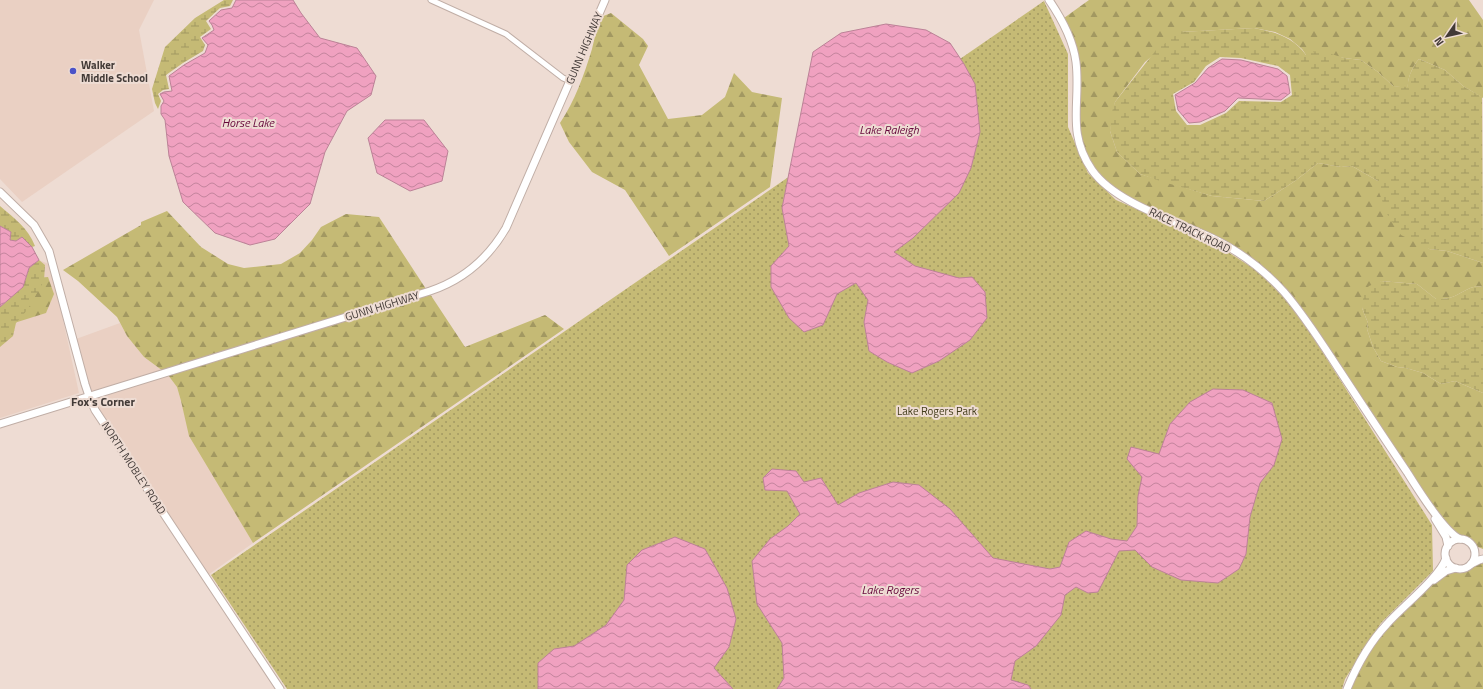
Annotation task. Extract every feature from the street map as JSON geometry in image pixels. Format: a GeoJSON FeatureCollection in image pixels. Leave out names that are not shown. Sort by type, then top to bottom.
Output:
{"type":"FeatureCollection","features":[{"type":"Feature","properties":{"kind":"main road","name":"GUNN HIGHWAY"},"geometry":{"type":"LineString","coordinates":[[0,424],[430,291],[462,276],[487,254],[506,228],[605,0]]}},
{"type":"Feature","properties":{"kind":"main road","name":"RACE TRACK ROAD"},"geometry":{"type":"LineString","coordinates":[[1050,0],[1065,26],[1073,47],[1076,69],[1076,131],[1082,153],[1095,175],[1108,187],[1126,199],[1213,239],[1233,250],[1263,272],[1278,286],[1309,324],[1427,503],[1446,537],[1448,546]]}},
{"type":"Feature","properties":{"kind":"main road","name":"NORTH MOBLEY ROAD"},"geometry":{"type":"LineString","coordinates":[[0,192],[34,225],[49,251],[89,396],[95,410],[280,689]]}},
{"type":"Feature","properties":{"kind":"main road","name":"RACE TRACK ROAD"},"geometry":{"type":"LineString","coordinates":[[1427,503],[1453,535],[1460,539]]}},
{"type":"Feature","properties":{"kind":"main road"},"geometry":{"type":"LineString","coordinates":[[1456,568],[1451,566],[1445,554],[1448,546],[1455,540],[1460,539],[1468,541],[1476,550],[1483,552]]}},
{"type":"Feature","properties":{"kind":"main road"},"geometry":{"type":"LineString","coordinates":[[1471,564],[1475,556],[1473,547]]}},
{"type":"Feature","properties":{"kind":"main road"},"geometry":{"type":"LineString","coordinates":[[1347,689],[1362,656],[1372,642],[1387,623],[1421,590],[1442,566],[1446,558]]}},
{"type":"Feature","properties":{"kind":"main road"},"geometry":{"type":"LineString","coordinates":[[1421,590],[1446,571],[1456,568],[1464,568],[1483,559]]}},
{"type":"Feature","properties":{"kind":"street"},"geometry":{"type":"LineString","coordinates":[[431,0],[506,34],[563,78],[570,81]]}},
{"type":"Feature","properties":{"kind":"shaded area","name":"Walker Middle School"},"geometry":{"type":"Polygon","coordinates":[[[0,0],[154,0],[139,30],[154,111],[22,202],[0,179],[0,0]]]}},
{"type":"Feature","properties":{"kind":"shaded area"},"geometry":{"type":"Polygon","coordinates":[[[39,260],[51,265],[79,393],[0,418],[0,307],[8,301],[29,268],[39,260]]]}},
{"type":"Feature","properties":{"kind":"shaded area"},"geometry":{"type":"Polygon","coordinates":[[[120,323],[127,336],[144,357],[163,371],[91,393],[76,339],[120,323]]]}},
{"type":"Feature","properties":{"kind":"shaded area"},"geometry":{"type":"Polygon","coordinates":[[[168,375],[177,387],[190,436],[253,543],[208,575],[98,408],[93,398],[168,375]]]}},
{"type":"Feature","properties":{"kind":"green space"},"geometry":{"type":"Polygon","coordinates":[[[224,0],[233,0],[230,6],[220,8],[206,21],[211,29],[200,37],[205,45],[203,51],[166,75],[169,89],[163,90],[158,94],[161,101],[158,109],[152,89],[165,47],[195,18],[224,0]]]}},
{"type":"Feature","properties":{"kind":"green space"},"geometry":{"type":"Polygon","coordinates":[[[1089,0],[1469,0],[1483,20],[1483,98],[1463,86],[1445,70],[1419,59],[1411,72],[1408,80],[1408,88],[1393,86],[1378,72],[1361,60],[1331,55],[1306,55],[1302,49],[1290,39],[1275,32],[1254,28],[1181,32],[1145,62],[1115,102],[1110,131],[1117,152],[1140,174],[1212,196],[1264,201],[1295,181],[1318,163],[1341,167],[1352,166],[1378,181],[1429,249],[1447,251],[1483,263],[1483,287],[1474,287],[1446,299],[1436,299],[1417,284],[1381,281],[1362,308],[1368,323],[1367,329],[1373,347],[1381,361],[1397,367],[1423,373],[1441,384],[1455,381],[1483,393],[1483,549],[1478,547],[1470,539],[1455,533],[1430,501],[1312,323],[1293,298],[1214,236],[1134,200],[1110,185],[1098,173],[1089,158],[1080,137],[1073,38],[1064,18],[1089,0]]]}},
{"type":"Feature","properties":{"kind":"green space","name":"Lake Rogers Park"},"geometry":{"type":"Polygon","coordinates":[[[1044,1],[1068,54],[1068,127],[1088,173],[1116,200],[1214,243],[1259,272],[1296,310],[1432,525],[1433,571],[1381,623],[1345,679],[1342,689],[287,689],[211,575],[1044,1]]]}},
{"type":"Feature","properties":{"kind":"green space"},"geometry":{"type":"Polygon","coordinates":[[[611,13],[643,39],[648,46],[639,65],[668,119],[702,115],[725,97],[734,73],[752,92],[782,98],[770,187],[669,256],[625,190],[592,172],[569,142],[560,123],[575,97],[592,49],[601,17],[611,13]]]}},
{"type":"Feature","properties":{"kind":"green space"},"geometry":{"type":"Polygon","coordinates":[[[1254,28],[1269,31],[1283,36],[1295,44],[1306,55],[1319,50],[1344,58],[1361,60],[1378,72],[1393,86],[1408,87],[1408,80],[1411,72],[1419,59],[1445,70],[1463,86],[1482,97],[1483,263],[1447,251],[1429,249],[1401,235],[1387,214],[1376,184],[1378,181],[1352,166],[1341,167],[1318,163],[1295,181],[1264,201],[1212,196],[1140,174],[1117,152],[1110,131],[1111,115],[1115,102],[1156,50],[1180,32],[1254,28]],[[1220,57],[1206,66],[1194,82],[1173,94],[1176,111],[1187,125],[1200,125],[1226,113],[1239,101],[1281,102],[1292,95],[1290,75],[1278,66],[1241,58],[1220,57]]]}},
{"type":"Feature","properties":{"kind":"green space"},"geometry":{"type":"Polygon","coordinates":[[[0,206],[25,229],[35,246],[32,247],[22,237],[16,241],[10,240],[11,232],[0,226],[0,206]]]}},
{"type":"Feature","properties":{"kind":"green space"},"geometry":{"type":"Polygon","coordinates":[[[167,211],[201,247],[228,264],[244,268],[281,264],[300,253],[321,227],[346,214],[379,217],[426,289],[163,371],[144,357],[127,336],[117,317],[78,281],[63,270],[141,225],[141,222],[167,211]]]}},
{"type":"Feature","properties":{"kind":"green space"},"geometry":{"type":"Polygon","coordinates":[[[39,260],[45,265],[44,281],[28,309],[16,323],[13,336],[0,347],[0,307],[23,287],[29,268],[39,260]]]}},
{"type":"Feature","properties":{"kind":"green space"},"geometry":{"type":"Polygon","coordinates":[[[48,277],[54,294],[46,313],[11,324],[35,278],[48,277]]]}},
{"type":"Feature","properties":{"kind":"green space"},"geometry":{"type":"Polygon","coordinates":[[[1381,281],[1417,284],[1436,299],[1446,299],[1474,287],[1483,287],[1483,393],[1455,381],[1441,384],[1423,373],[1397,367],[1381,361],[1373,347],[1367,329],[1368,323],[1362,308],[1364,291],[1369,286],[1381,281]]]}},
{"type":"Feature","properties":{"kind":"green space"},"geometry":{"type":"Polygon","coordinates":[[[430,294],[465,347],[545,315],[564,329],[253,543],[189,436],[177,387],[168,375],[430,294]]]}},
{"type":"Feature","properties":{"kind":"green space"},"geometry":{"type":"Polygon","coordinates":[[[1483,562],[1483,689],[1350,689],[1365,657],[1379,637],[1423,592],[1448,573],[1465,571],[1477,563],[1483,562]]]}},
{"type":"Feature","properties":{"kind":"water","name":"Horse Lake"},"geometry":{"type":"Polygon","coordinates":[[[236,0],[293,0],[320,38],[357,48],[376,76],[371,95],[347,111],[325,152],[310,204],[275,239],[250,245],[215,233],[183,202],[169,156],[165,120],[161,114],[161,106],[164,101],[160,94],[172,91],[169,76],[205,53],[208,45],[202,38],[214,30],[209,21],[221,10],[232,8],[236,0]]]}},
{"type":"Feature","properties":{"kind":"water","name":"Lake Raleigh"},"geometry":{"type":"Polygon","coordinates":[[[886,24],[926,30],[950,43],[975,84],[980,132],[971,168],[959,193],[913,238],[894,252],[915,266],[959,278],[972,277],[985,292],[987,318],[970,340],[939,361],[912,373],[887,362],[869,351],[864,322],[868,300],[856,283],[837,294],[823,325],[804,332],[789,318],[771,287],[771,266],[789,246],[782,208],[813,52],[841,33],[886,24]]]}},
{"type":"Feature","properties":{"kind":"water"},"geometry":{"type":"Polygon","coordinates":[[[1222,59],[1241,60],[1278,69],[1287,76],[1290,93],[1281,100],[1238,98],[1225,111],[1200,122],[1189,123],[1178,110],[1175,95],[1195,83],[1208,68],[1222,59]]]}},
{"type":"Feature","properties":{"kind":"water"},"geometry":{"type":"Polygon","coordinates":[[[385,120],[424,120],[448,151],[442,181],[410,191],[377,173],[368,138],[385,120]]]}},
{"type":"Feature","properties":{"kind":"water"},"geometry":{"type":"Polygon","coordinates":[[[0,226],[11,232],[10,240],[16,241],[22,237],[32,247],[39,260],[29,268],[23,287],[0,307],[0,226]]]}},
{"type":"Feature","properties":{"kind":"water","name":"Lake Rogers"},"geometry":{"type":"Polygon","coordinates":[[[1213,389],[1243,390],[1272,403],[1282,439],[1274,465],[1260,483],[1250,517],[1246,554],[1239,569],[1218,583],[1181,580],[1152,567],[1135,550],[1119,551],[1098,592],[1088,593],[1076,587],[1065,595],[1061,615],[1036,646],[1015,661],[1011,680],[1028,685],[1031,689],[777,689],[784,678],[782,643],[757,604],[752,561],[770,539],[788,526],[800,514],[787,491],[765,490],[763,478],[772,469],[796,471],[804,482],[821,478],[838,505],[859,493],[893,482],[919,485],[950,509],[993,558],[1050,569],[1060,567],[1069,542],[1086,531],[1111,539],[1127,541],[1137,526],[1138,496],[1142,477],[1127,459],[1131,447],[1159,454],[1170,424],[1190,402],[1213,389]]]}},
{"type":"Feature","properties":{"kind":"water"},"geometry":{"type":"Polygon","coordinates":[[[675,537],[705,549],[727,588],[736,619],[729,647],[714,668],[733,689],[538,689],[538,663],[554,649],[574,646],[606,625],[624,600],[627,565],[642,550],[675,537]]]}},
{"type":"Feature","properties":{"kind":"place","name":"Walker Middle School"},"geometry":{"type":"Point","coordinates":[73,71]}},
{"type":"Feature","properties":{"kind":"district","name":"Fox's Corner"},"geometry":{"type":"Point","coordinates":[103,402]}}]}
